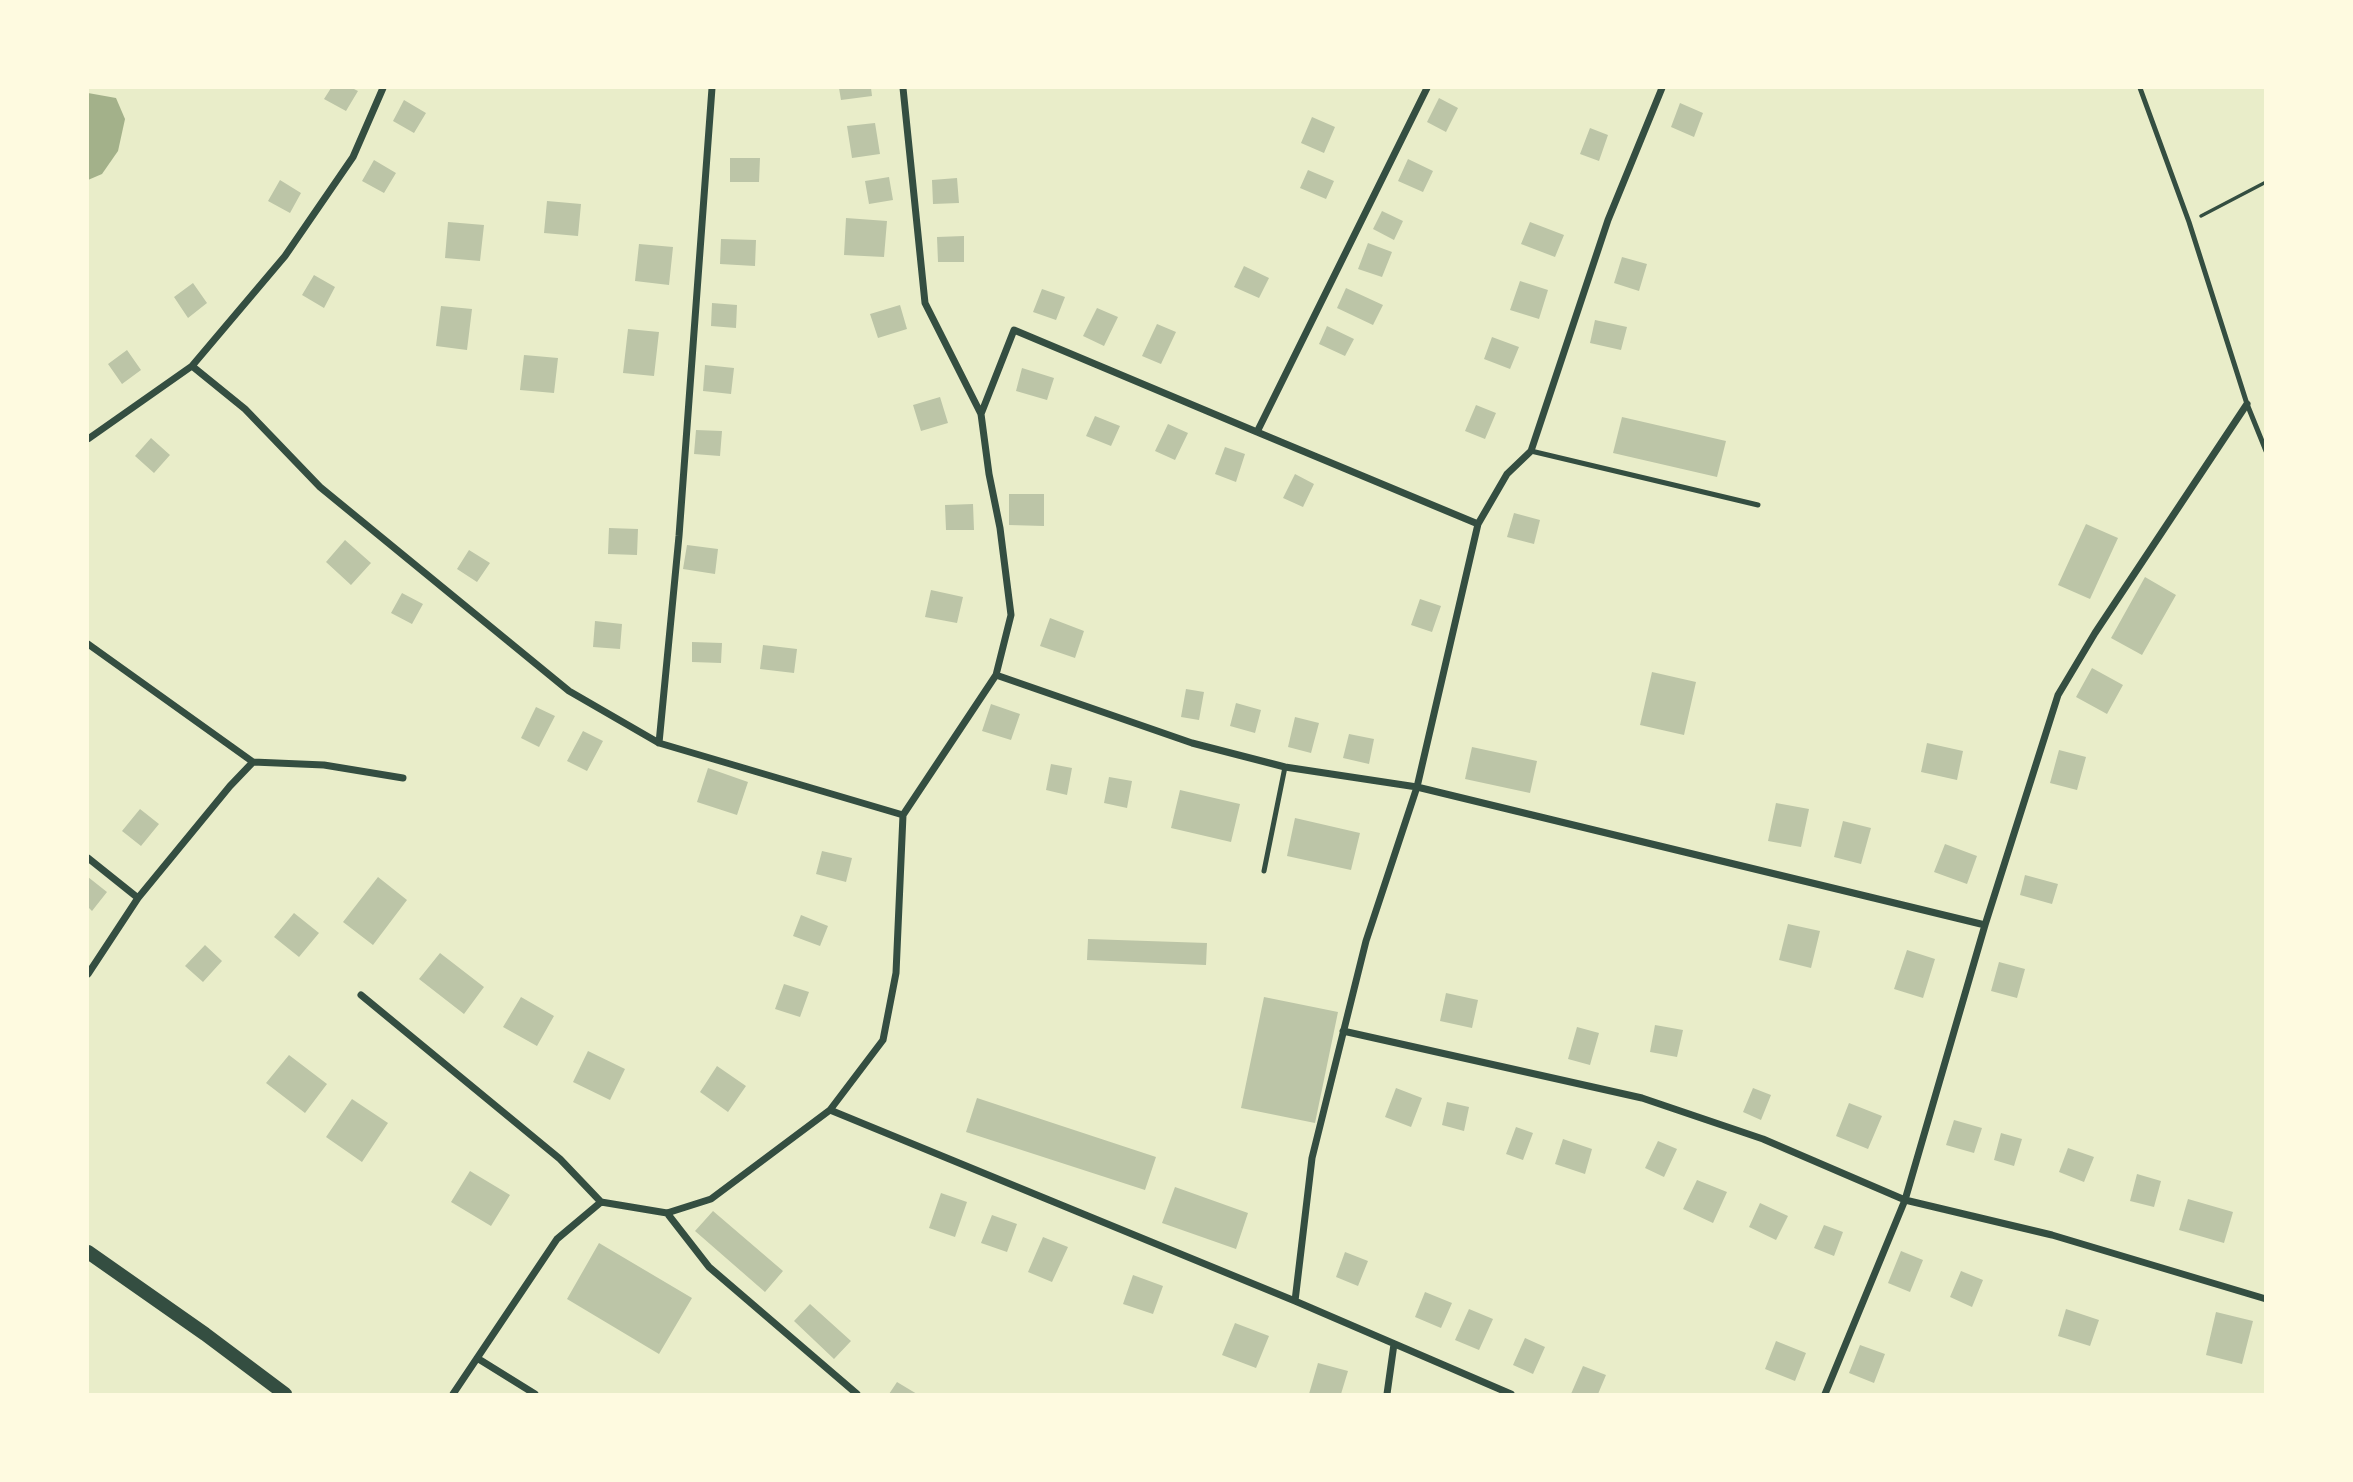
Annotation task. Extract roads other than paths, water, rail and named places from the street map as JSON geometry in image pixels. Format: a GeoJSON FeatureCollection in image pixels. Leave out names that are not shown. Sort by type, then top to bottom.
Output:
{"type":"FeatureCollection","features":[{"type":"Feature","properties":{"kind":"main road"},"geometry":{"type":"LineString","coordinates":[[88,1252],[205,1334],[285,1395]]}},
{"type":"Feature","properties":{"kind":"street"},"geometry":{"type":"LineString","coordinates":[[88,439],[192,366],[285,256],[354,157],[383,88]]}},
{"type":"Feature","properties":{"kind":"street"},"geometry":{"type":"LineString","coordinates":[[659,743],[679,536],[712,88]]}},
{"type":"Feature","properties":{"kind":"street"},"geometry":{"type":"LineString","coordinates":[[361,995],[560,1159],[601,1202],[667,1213],[712,1199],[830,1110],[883,1040],[896,973],[903,815],[996,675],[1011,615],[981,414],[925,303],[903,88]]}},
{"type":"Feature","properties":{"kind":"street"},"geometry":{"type":"LineString","coordinates":[[1257,432],[1427,88]]}},
{"type":"Feature","properties":{"kind":"street"},"geometry":{"type":"LineString","coordinates":[[1295,1301],[1312,1158],[1367,941],[1417,788],[1478,524],[1507,474],[1531,451],[1608,220],[1661,88]]}},
{"type":"Feature","properties":{"kind":"street"},"geometry":{"type":"LineString","coordinates":[[981,414],[1014,330],[1478,524]]}},
{"type":"Feature","properties":{"kind":"street"},"geometry":{"type":"LineString","coordinates":[[192,366],[245,409],[320,487],[569,691],[659,743],[903,815]]}},
{"type":"Feature","properties":{"kind":"street"},"geometry":{"type":"LineString","coordinates":[[1825,1395],[1905,1200],[1985,925],[2058,695],[2095,633],[2247,404]]}},
{"type":"Feature","properties":{"kind":"street"},"geometry":{"type":"LineString","coordinates":[[88,644],[253,762],[324,765],[403,778]]}},
{"type":"Feature","properties":{"kind":"street"},"geometry":{"type":"LineString","coordinates":[[996,675],[1192,743],[1285,767],[1417,788],[1985,925]]}},
{"type":"Feature","properties":{"kind":"street"},"geometry":{"type":"LineString","coordinates":[[88,974],[138,898],[253,762]]}},
{"type":"Feature","properties":{"kind":"street"},"geometry":{"type":"LineString","coordinates":[[88,858],[138,898]]}},
{"type":"Feature","properties":{"kind":"street"},"geometry":{"type":"LineString","coordinates":[[1343,1031],[1642,1098],[1763,1139],[1905,1200],[2052,1235],[2266,1299]]}},
{"type":"Feature","properties":{"kind":"street"},"geometry":{"type":"LineString","coordinates":[[830,1110],[1295,1301],[1511,1395]]}},
{"type":"Feature","properties":{"kind":"street"},"geometry":{"type":"LineString","coordinates":[[453,1395],[556,1239],[601,1202]]}},
{"type":"Feature","properties":{"kind":"street"},"geometry":{"type":"LineString","coordinates":[[667,1213],[709,1267],[857,1395]]}},
{"type":"Feature","properties":{"kind":"street"},"geometry":{"type":"LineString","coordinates":[[1387,1395],[1394,1344]]}},
{"type":"Feature","properties":{"kind":"street"},"geometry":{"type":"LineString","coordinates":[[477,1358],[535,1395]]}},
{"type":"Feature","properties":{"kind":"lane"},"geometry":{"type":"LineString","coordinates":[[2140,88],[2189,222],[2247,404],[2266,451]]}},
{"type":"Feature","properties":{"kind":"lane"},"geometry":{"type":"LineString","coordinates":[[1531,451],[1758,505]]}},
{"type":"Feature","properties":{"kind":"lane"},"geometry":{"type":"LineString","coordinates":[[1264,871],[1285,767]]}}]}
